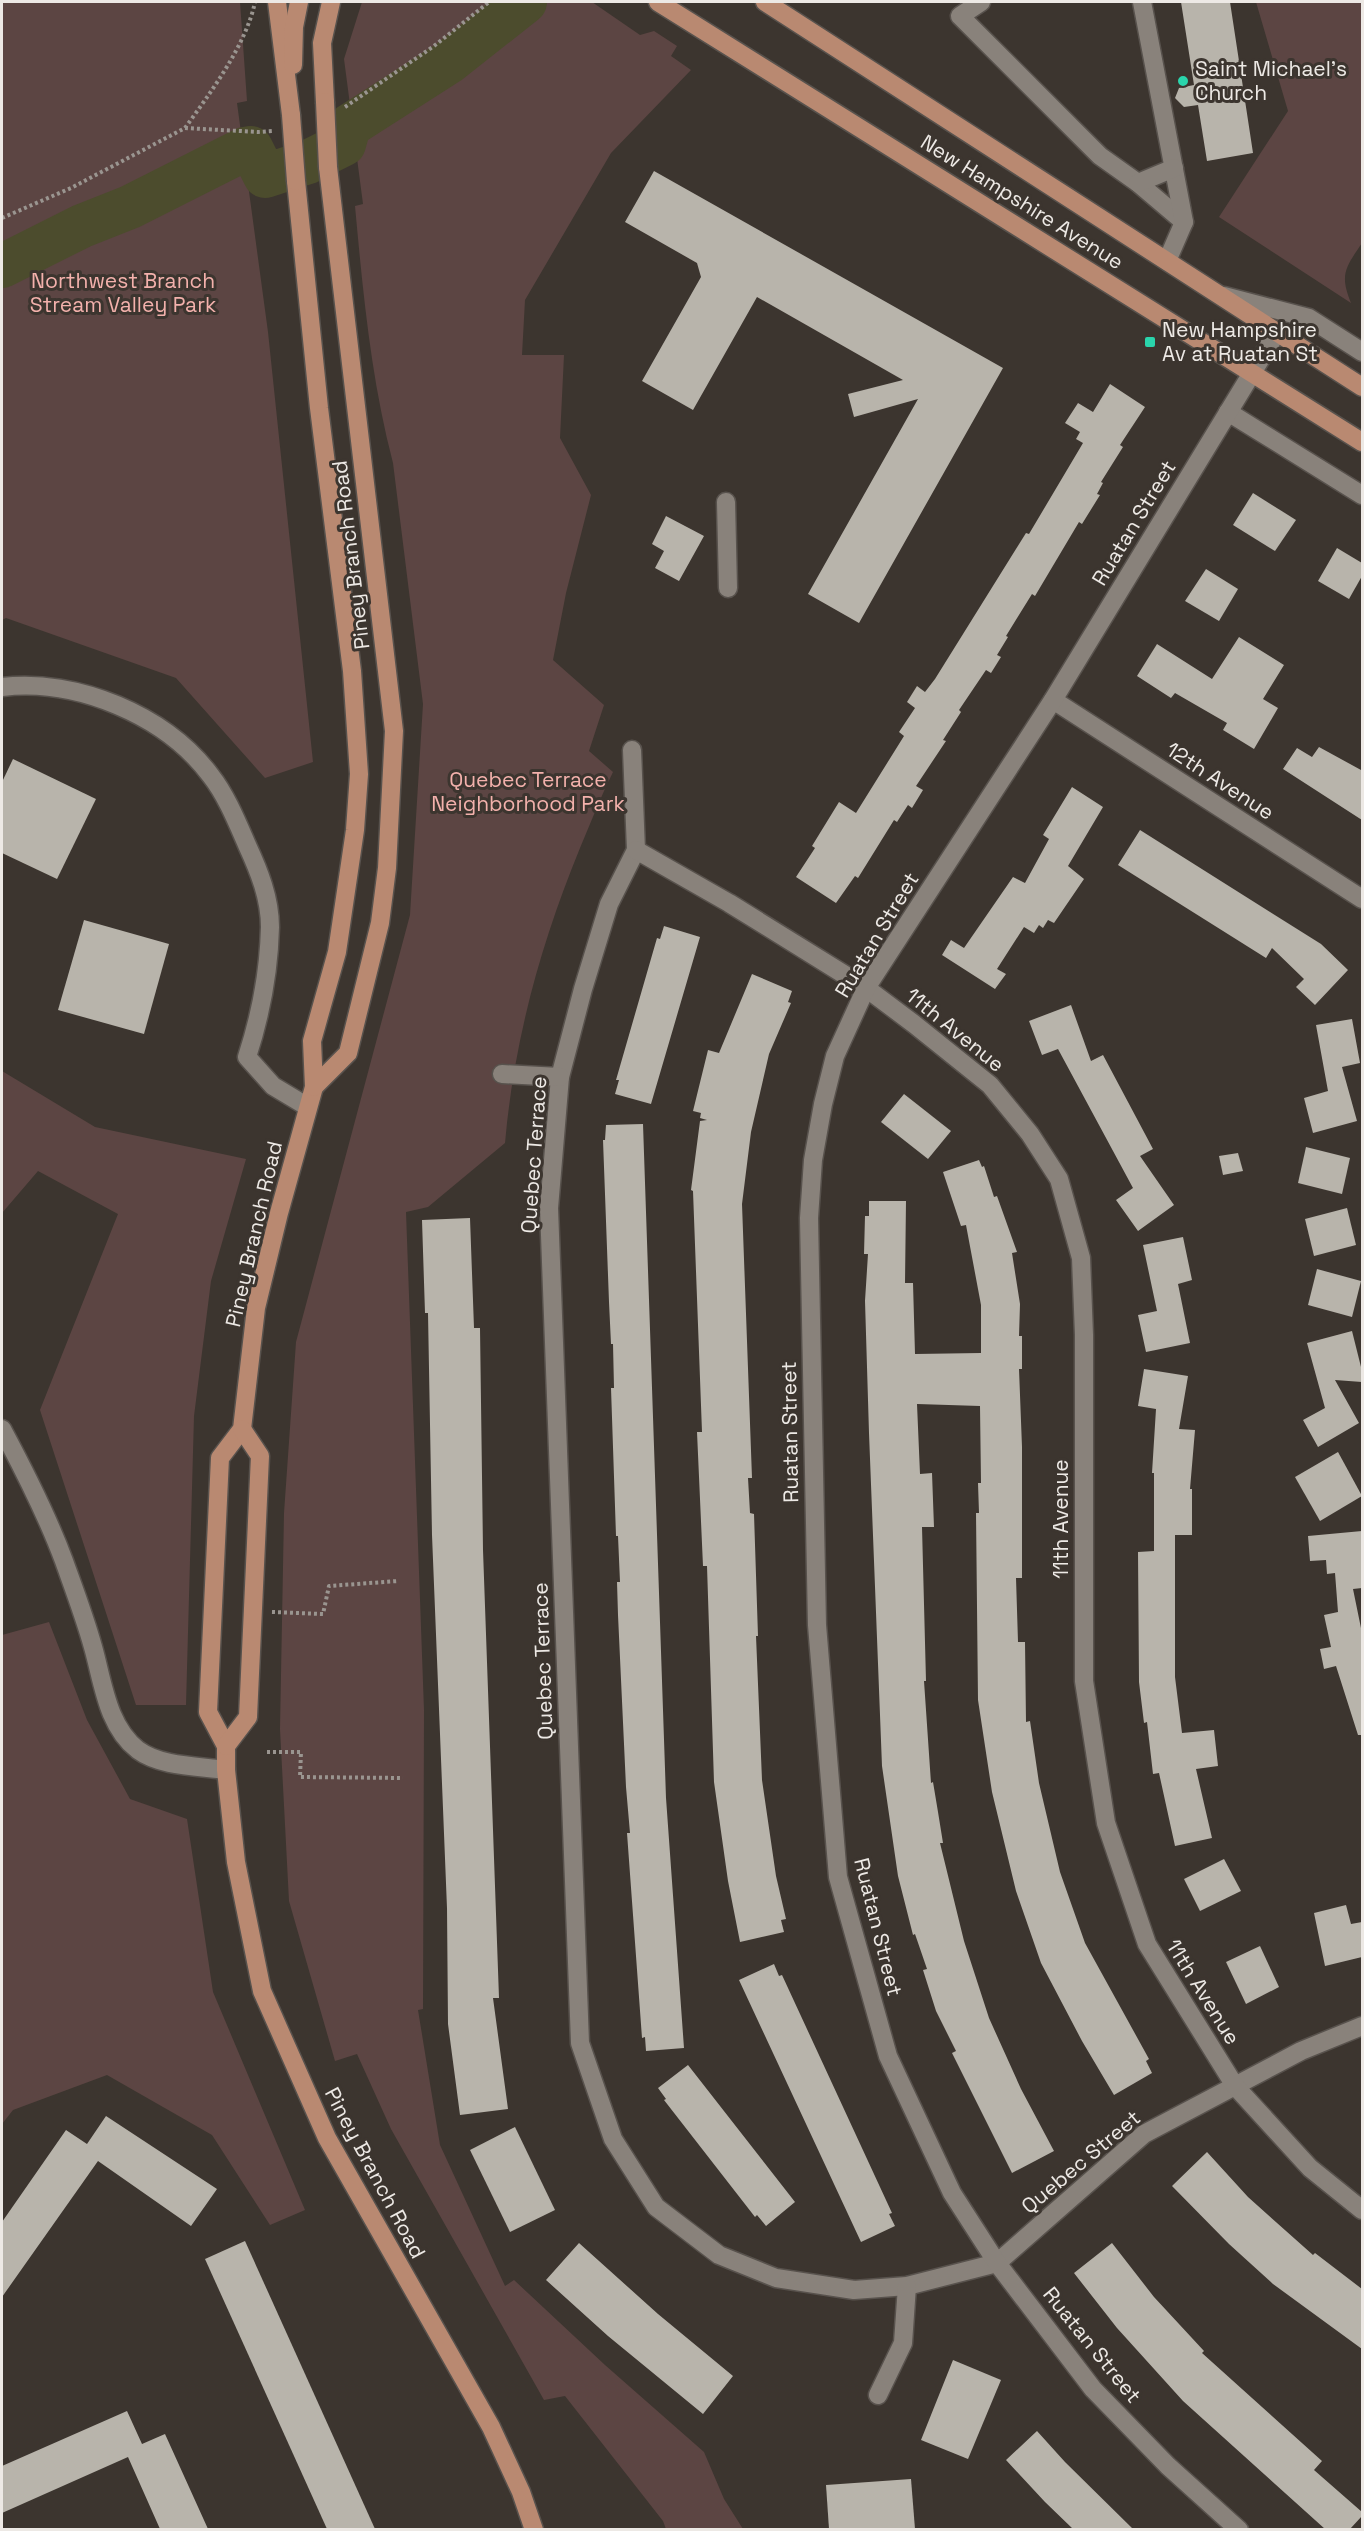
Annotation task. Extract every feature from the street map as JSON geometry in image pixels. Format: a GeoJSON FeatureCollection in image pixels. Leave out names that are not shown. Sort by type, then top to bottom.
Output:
{"type":"FeatureCollection","features":[{"type":"Feature","properties":{"kind":"main road"},"geometry":{"type":"LineString","coordinates":[[277,2],[291,115]]}},
{"type":"Feature","properties":{"kind":"main road","name":"Piney Branch Road"},"geometry":{"type":"LineString","coordinates":[[299,2],[294,27],[291,115],[296,181],[319,408],[351,659],[359,774],[351,873],[339,941],[312,1041],[314,1087],[256,1308],[242,1430],[220,1458],[208,1712],[226,1746],[226,1770],[236,1862],[262,1991],[327,2138],[491,2427],[522,2492],[534,2529]]}},
{"type":"Feature","properties":{"kind":"main road","name":"Piney Branch Road"},"geometry":{"type":"LineString","coordinates":[[314,1087],[348,1053],[380,923],[387,868],[394,731],[328,167],[331,107],[322,43],[330,2]]}},
{"type":"Feature","properties":{"kind":"main road","name":"New Hampshire Avenue"},"geometry":{"type":"LineString","coordinates":[[657,2],[1252,371],[1362,442]]}},
{"type":"Feature","properties":{"kind":"main road","name":"New Hampshire Avenue"},"geometry":{"type":"LineString","coordinates":[[765,2],[1362,387]]}},
{"type":"Feature","properties":{"kind":"main road"},"geometry":{"type":"LineString","coordinates":[[226,1746],[248,1717],[260,1456],[242,1430]]}},
{"type":"Feature","properties":{"kind":"street"},"geometry":{"type":"LineString","coordinates":[[981,2],[960,16],[1100,156],[1138,183],[1184,222]]}},
{"type":"Feature","properties":{"kind":"street"},"geometry":{"type":"LineString","coordinates":[[1142,2],[1184,222],[1167,261]]}},
{"type":"Feature","properties":{"kind":"street"},"geometry":{"type":"LineString","coordinates":[[1138,183],[1174,168]]}},
{"type":"Feature","properties":{"kind":"street"},"geometry":{"type":"LineString","coordinates":[[1221,296],[1309,318],[1362,352]]}},
{"type":"Feature","properties":{"kind":"street","name":"Ruatan Street"},"geometry":{"type":"LineString","coordinates":[[1239,2529],[1168,2466],[1093,2389],[997,2263],[952,2193],[888,2056],[838,1878],[817,1625],[809,1218],[813,1160],[823,1104],[835,1056],[866,988],[1053,700],[1277,332]]}},
{"type":"Feature","properties":{"kind":"street"},"geometry":{"type":"LineString","coordinates":[[1228,412],[1362,495]]}},
{"type":"Feature","properties":{"kind":"street"},"geometry":{"type":"LineString","coordinates":[[726,502],[728,588]]}},
{"type":"Feature","properties":{"kind":"street"},"geometry":{"type":"LineString","coordinates":[[2,687],[21,684],[78,692],[135,713],[181,743],[212,776],[239,827],[263,881],[270,926],[259,1010],[247,1057],[273,1086],[308,1107]]}},
{"type":"Feature","properties":{"kind":"street","name":"12th Avenue"},"geometry":{"type":"LineString","coordinates":[[1053,700],[1362,899]]}},
{"type":"Feature","properties":{"kind":"street"},"geometry":{"type":"LineString","coordinates":[[632,750],[636,850]]}},
{"type":"Feature","properties":{"kind":"street","name":"11th Avenue"},"geometry":{"type":"LineString","coordinates":[[636,850],[729,903],[866,988],[990,1085],[1030,1134],[1059,1179],[1081,1258],[1084,1335],[1084,1681],[1106,1823],[1147,1944],[1235,2086],[1310,2168],[1362,2210]]}},
{"type":"Feature","properties":{"kind":"street","name":"Quebec Terrace"},"geometry":{"type":"LineString","coordinates":[[636,850],[609,904],[583,989],[560,1077],[549,1208],[580,2043],[613,2139],[656,2207],[719,2255],[776,2278],[854,2290],[907,2286],[997,2263]]}},
{"type":"Feature","properties":{"kind":"street"},"geometry":{"type":"LineString","coordinates":[[502,1074],[560,1077]]}},
{"type":"Feature","properties":{"kind":"street"},"geometry":{"type":"LineString","coordinates":[[2,1429],[33,1485],[64,1559],[93,1647],[107,1702],[120,1729],[138,1749],[158,1760],[226,1770]]}},
{"type":"Feature","properties":{"kind":"street","name":"Quebec Street"},"geometry":{"type":"LineString","coordinates":[[997,2263],[1144,2134],[1301,2051],[1362,2026]]}},
{"type":"Feature","properties":{"kind":"street"},"geometry":{"type":"LineString","coordinates":[[878,2395],[903,2343],[907,2286]]}},
{"type":"Feature","properties":{"kind":"path"},"geometry":{"type":"LineString","coordinates":[[2,218],[71,188],[185,128],[229,60],[251,18],[255,2]]}},
{"type":"Feature","properties":{"kind":"path"},"geometry":{"type":"LineString","coordinates":[[331,107],[356,102],[434,46],[489,2]]}},
{"type":"Feature","properties":{"kind":"path"},"geometry":{"type":"LineString","coordinates":[[185,128],[258,132],[278,130]]}},
{"type":"Feature","properties":{"kind":"path"},"geometry":{"type":"LineString","coordinates":[[271,1612],[323,1614],[329,1586],[398,1581]]}},
{"type":"Feature","properties":{"kind":"path"},"geometry":{"type":"LineString","coordinates":[[267,1752],[301,1752],[300,1777],[403,1779]]}},
{"type":"Feature","properties":{"kind":"green space","name":"Northwest Branch Stream Valley Park"},"geometry":{"type":"Polygon","coordinates":[[[2,2],[240,2],[247,101],[237,103],[268,332],[313,762],[265,778],[176,678],[6,618],[2,620],[2,2]]]}},
{"type":"Feature","properties":{"kind":"green space","name":"Quebec Terrace Neighborhood Park"},"geometry":{"type":"Polygon","coordinates":[[[362,2],[592,2],[640,35],[654,31],[677,46],[671,56],[691,70],[611,153],[525,300],[522,355],[564,355],[560,438],[591,495],[566,593],[553,660],[604,705],[589,751],[613,772],[566,884],[531,993],[515,1067],[505,1143],[428,1207],[406,1212],[424,1710],[423,2009],[418,2010],[440,2145],[505,2286],[514,2280],[605,2365],[704,2452],[724,2499],[743,2529],[666,2529],[663,2521],[565,2396],[544,2400],[391,2129],[357,2054],[335,2061],[289,1901],[280,1729],[284,1513],[296,1342],[410,915],[423,704],[393,463],[379,400],[369,336],[355,206],[363,204],[344,59],[362,2]]]}},
{"type":"Feature","properties":{"kind":"green space"},"geometry":{"type":"Polygon","coordinates":[[[1256,2],[1362,2],[1362,243],[1346,271],[1345,285],[1351,303],[1219,217],[1288,111],[1256,2]]]}},
{"type":"Feature","properties":{"kind":"green space"},"geometry":{"type":"Polygon","coordinates":[[[2,1071],[95,1127],[246,1159],[211,1281],[194,1416],[186,1705],[136,1705],[40,1410],[118,1214],[38,1171],[2,1213],[2,1071]]]}},
{"type":"Feature","properties":{"kind":"green space"},"geometry":{"type":"Polygon","coordinates":[[[49,1622],[87,1720],[130,1799],[187,1819],[213,1992],[305,2210],[270,2225],[212,2135],[107,2075],[13,2110],[2,2124],[2,1635],[49,1622]]]}},
{"type":"Feature","properties":{"kind":"building"},"geometry":{"type":"Polygon","coordinates":[[[1181,2],[1230,2],[1253,153],[1207,161],[1198,105],[1184,107],[1175,98],[1179,88],[1194,85],[1181,2]]]}},
{"type":"Feature","properties":{"kind":"building"},"geometry":{"type":"Polygon","coordinates":[[[654,171],[1003,368],[859,623],[808,594],[918,399],[854,417],[848,394],[903,380],[757,297],[693,410],[642,381],[701,277],[697,263],[625,222],[654,171]]]}},
{"type":"Feature","properties":{"kind":"building"},"geometry":{"type":"Polygon","coordinates":[[[1110,384],[1145,407],[1120,445],[1123,447],[1101,482],[1103,483],[1097,494],[1100,495],[1082,524],[1079,522],[1035,596],[1032,594],[1006,636],[1008,637],[997,655],[1001,657],[991,673],[986,670],[959,710],[961,712],[943,740],[946,741],[916,786],[923,790],[912,808],[908,805],[897,822],[894,820],[858,878],[855,876],[836,903],[796,877],[815,848],[812,846],[839,802],[856,813],[904,736],[899,732],[915,708],[907,702],[917,686],[925,692],[935,679],[1026,533],[1029,534],[1083,443],[1076,439],[1080,432],[1065,423],[1078,403],[1093,412],[1110,384]]]}},
{"type":"Feature","properties":{"kind":"building"},"geometry":{"type":"Polygon","coordinates":[[[1253,493],[1296,520],[1275,551],[1233,525],[1253,493]]]}},
{"type":"Feature","properties":{"kind":"building"},"geometry":{"type":"Polygon","coordinates":[[[666,516],[704,536],[679,581],[655,568],[664,551],[652,544],[666,516]]]}},
{"type":"Feature","properties":{"kind":"building"},"geometry":{"type":"Polygon","coordinates":[[[1337,548],[1362,563],[1362,576],[1349,599],[1318,581],[1337,548]]]}},
{"type":"Feature","properties":{"kind":"building"},"geometry":{"type":"Polygon","coordinates":[[[1206,569],[1238,589],[1219,621],[1185,601],[1206,569]]]}},
{"type":"Feature","properties":{"kind":"building"},"geometry":{"type":"Polygon","coordinates":[[[1239,637],[1284,665],[1263,699],[1278,708],[1254,749],[1223,730],[1227,723],[1175,693],[1171,698],[1137,676],[1157,644],[1212,679],[1239,637]]]}},
{"type":"Feature","properties":{"kind":"building"},"geometry":{"type":"Polygon","coordinates":[[[1319,747],[1361,770],[1362,768],[1362,820],[1283,769],[1297,748],[1312,757],[1319,747]]]}},
{"type":"Feature","properties":{"kind":"building"},"geometry":{"type":"Polygon","coordinates":[[[13,759],[96,799],[57,879],[2,853],[2,782],[13,759]]]}},
{"type":"Feature","properties":{"kind":"building"},"geometry":{"type":"Polygon","coordinates":[[[1072,787],[1103,807],[1068,866],[1084,879],[1054,923],[1048,920],[1043,928],[1039,925],[1034,933],[1024,927],[997,969],[1006,974],[995,989],[942,955],[951,940],[964,948],[1013,877],[1025,883],[1049,839],[1043,835],[1072,787]]]}},
{"type":"Feature","properties":{"kind":"building"},"geometry":{"type":"Polygon","coordinates":[[[1140,830],[1321,944],[1348,970],[1315,1005],[1296,987],[1304,979],[1272,948],[1266,958],[1118,865],[1140,830]]]}},
{"type":"Feature","properties":{"kind":"building"},"geometry":{"type":"Polygon","coordinates":[[[84,920],[169,944],[144,1034],[58,1010],[84,920]]]}},
{"type":"Feature","properties":{"kind":"building"},"geometry":{"type":"Polygon","coordinates":[[[664,926],[700,937],[651,1104],[615,1094],[619,1080],[616,1080],[657,938],[660,939],[664,926]]]}},
{"type":"Feature","properties":{"kind":"building"},"geometry":{"type":"Polygon","coordinates":[[[752,974],[792,991],[788,1002],[791,1003],[769,1054],[751,1132],[742,1204],[752,1478],[748,1478],[750,1513],[754,1514],[762,1780],[776,1876],[786,1919],[781,1920],[784,1932],[740,1942],[728,1881],[714,1782],[707,1566],[703,1566],[697,1432],[702,1432],[693,1191],[691,1190],[700,1121],[707,1120],[700,1118],[701,1113],[693,1111],[708,1050],[719,1053],[752,974]]]}},
{"type":"Feature","properties":{"kind":"building"},"geometry":{"type":"Polygon","coordinates":[[[1071,1005],[1091,1061],[1103,1055],[1153,1149],[1140,1156],[1174,1205],[1138,1231],[1116,1200],[1133,1188],[1058,1049],[1042,1055],[1029,1021],[1071,1005]]]}},
{"type":"Feature","properties":{"kind":"building"},"geometry":{"type":"Polygon","coordinates":[[[1352,1019],[1360,1063],[1342,1067],[1357,1121],[1313,1133],[1304,1098],[1328,1091],[1316,1025],[1352,1019]]]}},
{"type":"Feature","properties":{"kind":"building"},"geometry":{"type":"Polygon","coordinates":[[[904,1094],[951,1131],[928,1159],[881,1122],[904,1094]]]}},
{"type":"Feature","properties":{"kind":"building"},"geometry":{"type":"Polygon","coordinates":[[[643,1124],[666,1798],[684,2048],[646,2051],[645,2037],[642,2038],[627,1833],[630,1833],[618,1615],[617,1582],[620,1582],[618,1536],[616,1536],[611,1388],[614,1388],[613,1344],[611,1344],[603,1140],[605,1140],[606,1125],[643,1124]]]}},
{"type":"Feature","properties":{"kind":"building"},"geometry":{"type":"Polygon","coordinates":[[[1306,1147],[1350,1158],[1342,1194],[1298,1183],[1306,1147]]]}},
{"type":"Feature","properties":{"kind":"building"},"geometry":{"type":"Polygon","coordinates":[[[1238,1153],[1243,1171],[1223,1175],[1219,1156],[1238,1153]]]}},
{"type":"Feature","properties":{"kind":"building"},"geometry":{"type":"Polygon","coordinates":[[[979,1160],[982,1167],[984,1166],[994,1197],[997,1196],[1017,1252],[1012,1253],[1020,1304],[1019,1336],[1022,1336],[1022,1369],[1019,1369],[1022,1447],[1022,1578],[1016,1578],[1018,1642],[1025,1642],[1026,1722],[1030,1721],[1039,1783],[1060,1872],[1085,1943],[1149,2059],[1146,2061],[1152,2073],[1114,2095],[1082,2041],[1041,1963],[1016,1891],[992,1792],[978,1700],[976,1513],[979,1513],[978,1483],[981,1483],[980,1406],[917,1404],[920,1474],[932,1473],[934,1527],[922,1527],[926,1681],[924,1681],[931,1783],[933,1782],[943,1843],[940,1843],[964,1941],[989,2018],[1021,2089],[1054,2151],[1012,2173],[952,2053],[956,2051],[936,2011],[923,1970],[927,1969],[915,1934],[913,1935],[898,1876],[882,1766],[869,1433],[865,1301],[868,1254],[864,1254],[865,1216],[869,1216],[869,1201],[906,1201],[905,1283],[913,1283],[915,1354],[981,1353],[981,1305],[966,1225],[961,1226],[943,1172],[979,1160]]]}},
{"type":"Feature","properties":{"kind":"building"},"geometry":{"type":"Polygon","coordinates":[[[1347,1208],[1356,1245],[1314,1256],[1305,1219],[1347,1208]]]}},
{"type":"Feature","properties":{"kind":"building"},"geometry":{"type":"Polygon","coordinates":[[[470,1218],[474,1328],[480,1328],[483,1550],[499,1998],[493,1998],[508,2109],[460,2115],[448,2024],[447,1908],[432,1535],[428,1313],[425,1313],[422,1220],[470,1218]]]}},
{"type":"Feature","properties":{"kind":"building"},"geometry":{"type":"Polygon","coordinates":[[[1183,1237],[1192,1280],[1178,1284],[1190,1343],[1146,1352],[1138,1315],[1157,1311],[1143,1245],[1183,1237]]]}},
{"type":"Feature","properties":{"kind":"building"},"geometry":{"type":"Polygon","coordinates":[[[1317,1269],[1361,1281],[1352,1317],[1308,1305],[1317,1269]]]}},
{"type":"Feature","properties":{"kind":"building"},"geometry":{"type":"Polygon","coordinates":[[[1352,1331],[1362,1371],[1362,1382],[1335,1380],[1359,1423],[1318,1447],[1303,1420],[1325,1408],[1307,1343],[1352,1331]]]}},
{"type":"Feature","properties":{"kind":"building"},"geometry":{"type":"Polygon","coordinates":[[[1144,1369],[1188,1376],[1179,1429],[1195,1430],[1190,1489],[1192,1489],[1192,1535],[1175,1535],[1175,1677],[1182,1733],[1214,1730],[1218,1766],[1196,1769],[1212,1838],[1175,1846],[1159,1773],[1153,1774],[1147,1722],[1144,1723],[1139,1682],[1138,1552],[1154,1551],[1154,1473],[1152,1473],[1156,1409],[1138,1406],[1144,1369]]]}},
{"type":"Feature","properties":{"kind":"building"},"geometry":{"type":"Polygon","coordinates":[[[1338,1452],[1362,1496],[1320,1521],[1295,1477],[1338,1452]]]}},
{"type":"Feature","properties":{"kind":"building"},"geometry":{"type":"Polygon","coordinates":[[[1362,1531],[1362,1588],[1353,1589],[1362,1633],[1362,1735],[1358,1735],[1336,1666],[1324,1669],[1320,1649],[1331,1647],[1324,1615],[1338,1612],[1335,1573],[1327,1574],[1326,1560],[1310,1561],[1308,1536],[1362,1531]]]}},
{"type":"Feature","properties":{"kind":"building"},"geometry":{"type":"Polygon","coordinates":[[[1224,1859],[1241,1891],[1200,1911],[1184,1879],[1224,1859]]]}},
{"type":"Feature","properties":{"kind":"building"},"geometry":{"type":"Polygon","coordinates":[[[1346,1905],[1351,1924],[1362,1922],[1362,1957],[1325,1966],[1314,1913],[1346,1905]]]}},
{"type":"Feature","properties":{"kind":"building"},"geometry":{"type":"Polygon","coordinates":[[[1260,1946],[1279,1987],[1246,2004],[1226,1962],[1260,1946]]]}},
{"type":"Feature","properties":{"kind":"building"},"geometry":{"type":"Polygon","coordinates":[[[774,1964],[779,1976],[782,1975],[892,2213],[889,2214],[895,2226],[861,2242],[739,1980],[774,1964]]]}},
{"type":"Feature","properties":{"kind":"building"},"geometry":{"type":"Polygon","coordinates":[[[688,2065],[795,2202],[766,2226],[757,2215],[755,2217],[664,2100],[666,2099],[658,2088],[688,2065]]]}},
{"type":"Feature","properties":{"kind":"building"},"geometry":{"type":"Polygon","coordinates":[[[106,2116],[217,2189],[191,2226],[98,2161],[2,2297],[2,2222],[66,2130],[87,2144],[106,2116]]]}},
{"type":"Feature","properties":{"kind":"building"},"geometry":{"type":"Polygon","coordinates":[[[515,2127],[555,2210],[510,2232],[470,2150],[515,2127]]]}},
{"type":"Feature","properties":{"kind":"building"},"geometry":{"type":"Polygon","coordinates":[[[1207,2152],[1248,2197],[1313,2255],[1315,2253],[1362,2289],[1362,2349],[1273,2284],[1229,2244],[1172,2186],[1207,2152]]]}},
{"type":"Feature","properties":{"kind":"building"},"geometry":{"type":"Polygon","coordinates":[[[245,2241],[375,2529],[327,2529],[205,2259],[245,2241]]]}},
{"type":"Feature","properties":{"kind":"building"},"geometry":{"type":"Polygon","coordinates":[[[579,2243],[658,2314],[733,2376],[703,2414],[608,2336],[546,2280],[579,2243]]]}},
{"type":"Feature","properties":{"kind":"building"},"geometry":{"type":"Polygon","coordinates":[[[1112,2243],[1154,2297],[1204,2351],[1202,2353],[1322,2461],[1314,2470],[1362,2512],[1362,2516],[1350,2529],[1325,2529],[1183,2401],[1117,2328],[1074,2273],[1112,2243]]]}},
{"type":"Feature","properties":{"kind":"building"},"geometry":{"type":"Polygon","coordinates":[[[953,2360],[1001,2380],[968,2459],[921,2440],[953,2360]]]}},
{"type":"Feature","properties":{"kind":"building"},"geometry":{"type":"Polygon","coordinates":[[[127,2411],[142,2444],[165,2434],[208,2529],[160,2529],[128,2457],[2,2513],[2,2466],[127,2411]]]}},
{"type":"Feature","properties":{"kind":"building"},"geometry":{"type":"Polygon","coordinates":[[[1037,2431],[1133,2529],[1073,2529],[1045,2502],[1006,2460],[1037,2431]]]}},
{"type":"Feature","properties":{"kind":"building"},"geometry":{"type":"Polygon","coordinates":[[[911,2479],[915,2529],[829,2529],[826,2485],[911,2479]]]}},
{"type":"Feature","properties":{"kind":"waterway"},"geometry":{"type":"LineString","coordinates":[[2,266],[82,226],[130,207],[245,149],[251,148],[265,176],[308,162],[344,144],[349,126],[449,62],[525,2]]}},
{"type":"Feature","properties":{"kind":"place","name":"Saint Michael's Church"},"geometry":{"type":"Point","coordinates":[1183,81]}},
{"type":"Feature","properties":{"kind":"place","name":"New Hampshire Av at Ruatan St"},"geometry":{"type":"Point","coordinates":[1150,342]}}]}
